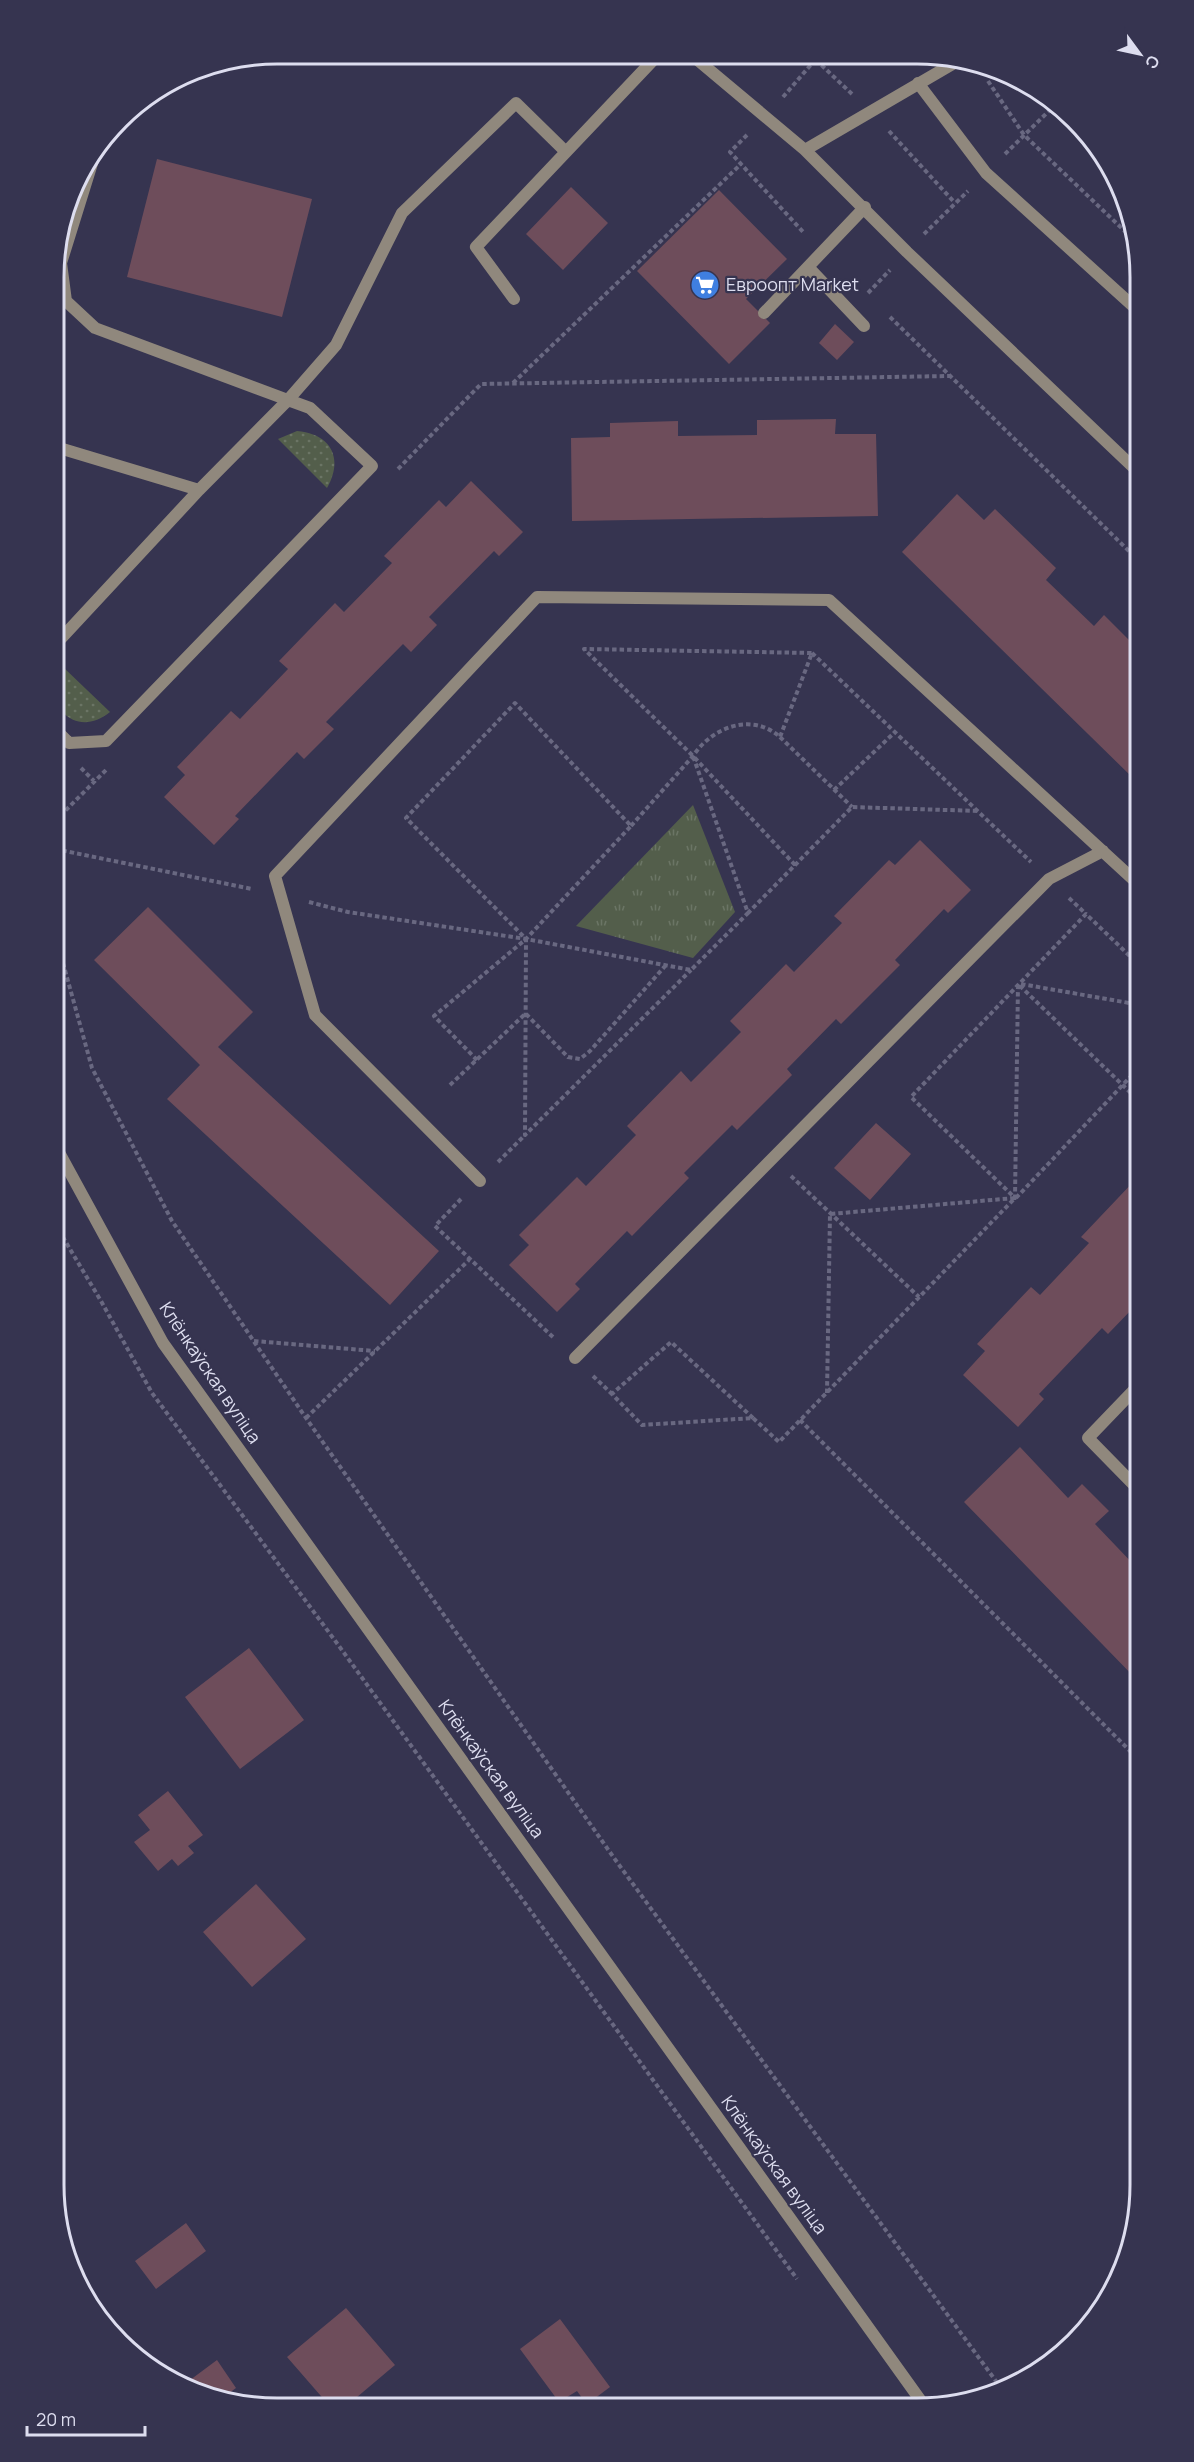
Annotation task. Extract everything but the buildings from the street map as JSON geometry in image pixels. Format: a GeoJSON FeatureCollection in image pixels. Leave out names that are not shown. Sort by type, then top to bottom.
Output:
{"type":"FeatureCollection","features":[{"type":"Feature","properties":{"kind":"street"},"geometry":{"type":"LineString","coordinates":[[514,299],[476,247],[649,64]]}},
{"type":"Feature","properties":{"kind":"street"},"geometry":{"type":"LineString","coordinates":[[703,64],[805,150],[865,207],[907,252],[1130,464]]}},
{"type":"Feature","properties":{"kind":"street"},"geometry":{"type":"LineString","coordinates":[[805,150],[947,67]]}},
{"type":"Feature","properties":{"kind":"street"},"geometry":{"type":"LineString","coordinates":[[918,83],[986,173],[1130,303]]}},
{"type":"Feature","properties":{"kind":"street"},"geometry":{"type":"LineString","coordinates":[[64,636],[199,490],[288,400],[336,345],[402,213],[516,103],[566,152]]}},
{"type":"Feature","properties":{"kind":"street"},"geometry":{"type":"LineString","coordinates":[[68,240],[86,184]]}},
{"type":"Feature","properties":{"kind":"street"},"geometry":{"type":"LineString","coordinates":[[764,313],[865,207]]}},
{"type":"Feature","properties":{"kind":"street"},"geometry":{"type":"LineString","coordinates":[[808,267],[864,326]]}},
{"type":"Feature","properties":{"kind":"street"},"geometry":{"type":"LineString","coordinates":[[64,286],[66,301],[95,328],[310,408],[372,466],[106,741],[69,743],[64,738]]}},
{"type":"Feature","properties":{"kind":"street"},"geometry":{"type":"LineString","coordinates":[[64,449],[199,490]]}},
{"type":"Feature","properties":{"kind":"street"},"geometry":{"type":"LineString","coordinates":[[480,1181],[315,1015],[275,876],[537,597],[829,600],[1130,876]]}},
{"type":"Feature","properties":{"kind":"street"},"geometry":{"type":"LineString","coordinates":[[575,1358],[1050,879],[1103,851]]}},
{"type":"Feature","properties":{"kind":"street","name":"Клёнкаўская вуліца"},"geometry":{"type":"LineString","coordinates":[[64,1162],[163,1343],[919,2398]]}},
{"type":"Feature","properties":{"kind":"street"},"geometry":{"type":"LineString","coordinates":[[1130,1394],[1088,1438],[1130,1481]]}},
{"type":"Feature","properties":{"kind":"path"},"geometry":{"type":"LineString","coordinates":[[811,64],[767,116],[730,152],[822,253]]}},
{"type":"Feature","properties":{"kind":"path"},"geometry":{"type":"LineString","coordinates":[[988,81],[1024,135],[1124,230]]}},
{"type":"Feature","properties":{"kind":"path"},"geometry":{"type":"LineString","coordinates":[[513,384],[741,164]]}},
{"type":"Feature","properties":{"kind":"path"},"geometry":{"type":"LineString","coordinates":[[859,288],[866,294]]}},
{"type":"Feature","properties":{"kind":"path"},"geometry":{"type":"LineString","coordinates":[[390,477],[481,384],[950,376]]}},
{"type":"Feature","properties":{"kind":"path"},"geometry":{"type":"LineString","coordinates":[[795,865],[693,756],[584,649],[812,653],[1130,956]]}},
{"type":"Feature","properties":{"kind":"path"},"geometry":{"type":"LineString","coordinates":[[780,737],[812,653]]}},
{"type":"Feature","properties":{"kind":"path"},"geometry":{"type":"LineString","coordinates":[[631,826],[515,703],[406,818],[526,939],[691,970]]}},
{"type":"Feature","properties":{"kind":"path"},"geometry":{"type":"LineString","coordinates":[[477,1060],[434,1016],[526,939],[631,826],[708,738],[737,724],[761,725],[772,730],[852,807],[978,812]]}},
{"type":"Feature","properties":{"kind":"path"},"geometry":{"type":"LineString","coordinates":[[834,790],[895,732]]}},
{"type":"Feature","properties":{"kind":"path"},"geometry":{"type":"LineString","coordinates":[[693,756],[748,913]]}},
{"type":"Feature","properties":{"kind":"path"},"geometry":{"type":"LineString","coordinates":[[64,812],[111,764]]}},
{"type":"Feature","properties":{"kind":"path"},"geometry":{"type":"LineString","coordinates":[[753,1418],[642,1425],[575,1358],[435,1226],[852,807]]}},
{"type":"Feature","properties":{"kind":"path"},"geometry":{"type":"LineString","coordinates":[[1015,1198],[911,1097],[1086,914]]}},
{"type":"Feature","properties":{"kind":"path"},"geometry":{"type":"LineString","coordinates":[[525,1135],[526,939]]}},
{"type":"Feature","properties":{"kind":"path"},"geometry":{"type":"LineString","coordinates":[[525,1013],[568,1057],[580,1059],[590,1051],[666,965]]}},
{"type":"Feature","properties":{"kind":"path"},"geometry":{"type":"LineString","coordinates":[[64,967],[92,1068],[172,1221],[306,1418],[614,1858],[996,2382]]}},
{"type":"Feature","properties":{"kind":"path"},"geometry":{"type":"LineString","coordinates":[[1018,984],[1130,1003]]}},
{"type":"Feature","properties":{"kind":"path"},"geometry":{"type":"LineString","coordinates":[[1018,984],[1130,1092]]}},
{"type":"Feature","properties":{"kind":"path"},"geometry":{"type":"LineString","coordinates":[[1015,1198],[1018,984]]}},
{"type":"Feature","properties":{"kind":"path"},"geometry":{"type":"LineString","coordinates":[[450,1085],[525,1013]]}},
{"type":"Feature","properties":{"kind":"path"},"geometry":{"type":"LineString","coordinates":[[612,1394],[670,1342],[779,1442],[1130,1077]]}},
{"type":"Feature","properties":{"kind":"path"},"geometry":{"type":"LineString","coordinates":[[773,1159],[919,1297]]}},
{"type":"Feature","properties":{"kind":"path"},"geometry":{"type":"LineString","coordinates":[[830,1214],[1015,1198]]}},
{"type":"Feature","properties":{"kind":"path"},"geometry":{"type":"LineString","coordinates":[[827,1393],[830,1214]]}},
{"type":"Feature","properties":{"kind":"path"},"geometry":{"type":"LineString","coordinates":[[64,1239],[101,1300],[152,1393],[346,1655],[801,2284]]}},
{"type":"Feature","properties":{"kind":"path"},"geometry":{"type":"LineString","coordinates":[[306,1418],[469,1260]]}},
{"type":"Feature","properties":{"kind":"path"},"geometry":{"type":"LineString","coordinates":[[253,1341],[375,1351]]}},
{"type":"Feature","properties":{"kind":"path"},"geometry":{"type":"LineString","coordinates":[[800,1420],[1130,1751]]}},
{"type":"Feature","properties":{"kind":"green space"},"geometry":{"type":"Polygon","coordinates":[[[297,431],[318,437],[331,449],[334,467],[327,488],[278,439],[297,431]]]}},
{"type":"Feature","properties":{"kind":"green space"},"geometry":{"type":"Polygon","coordinates":[[[64,668],[110,712],[97,720],[84,722],[73,720],[64,714],[64,668]]]}},
{"type":"Feature","properties":{"kind":"green space"},"geometry":{"type":"Polygon","coordinates":[[[693,805],[735,912],[693,958],[576,926],[693,805]]]}},
{"type":"Feature","properties":{"kind":"place","name":"Евроопт Market"},"geometry":{"type":"Point","coordinates":[705,285]}}]}
